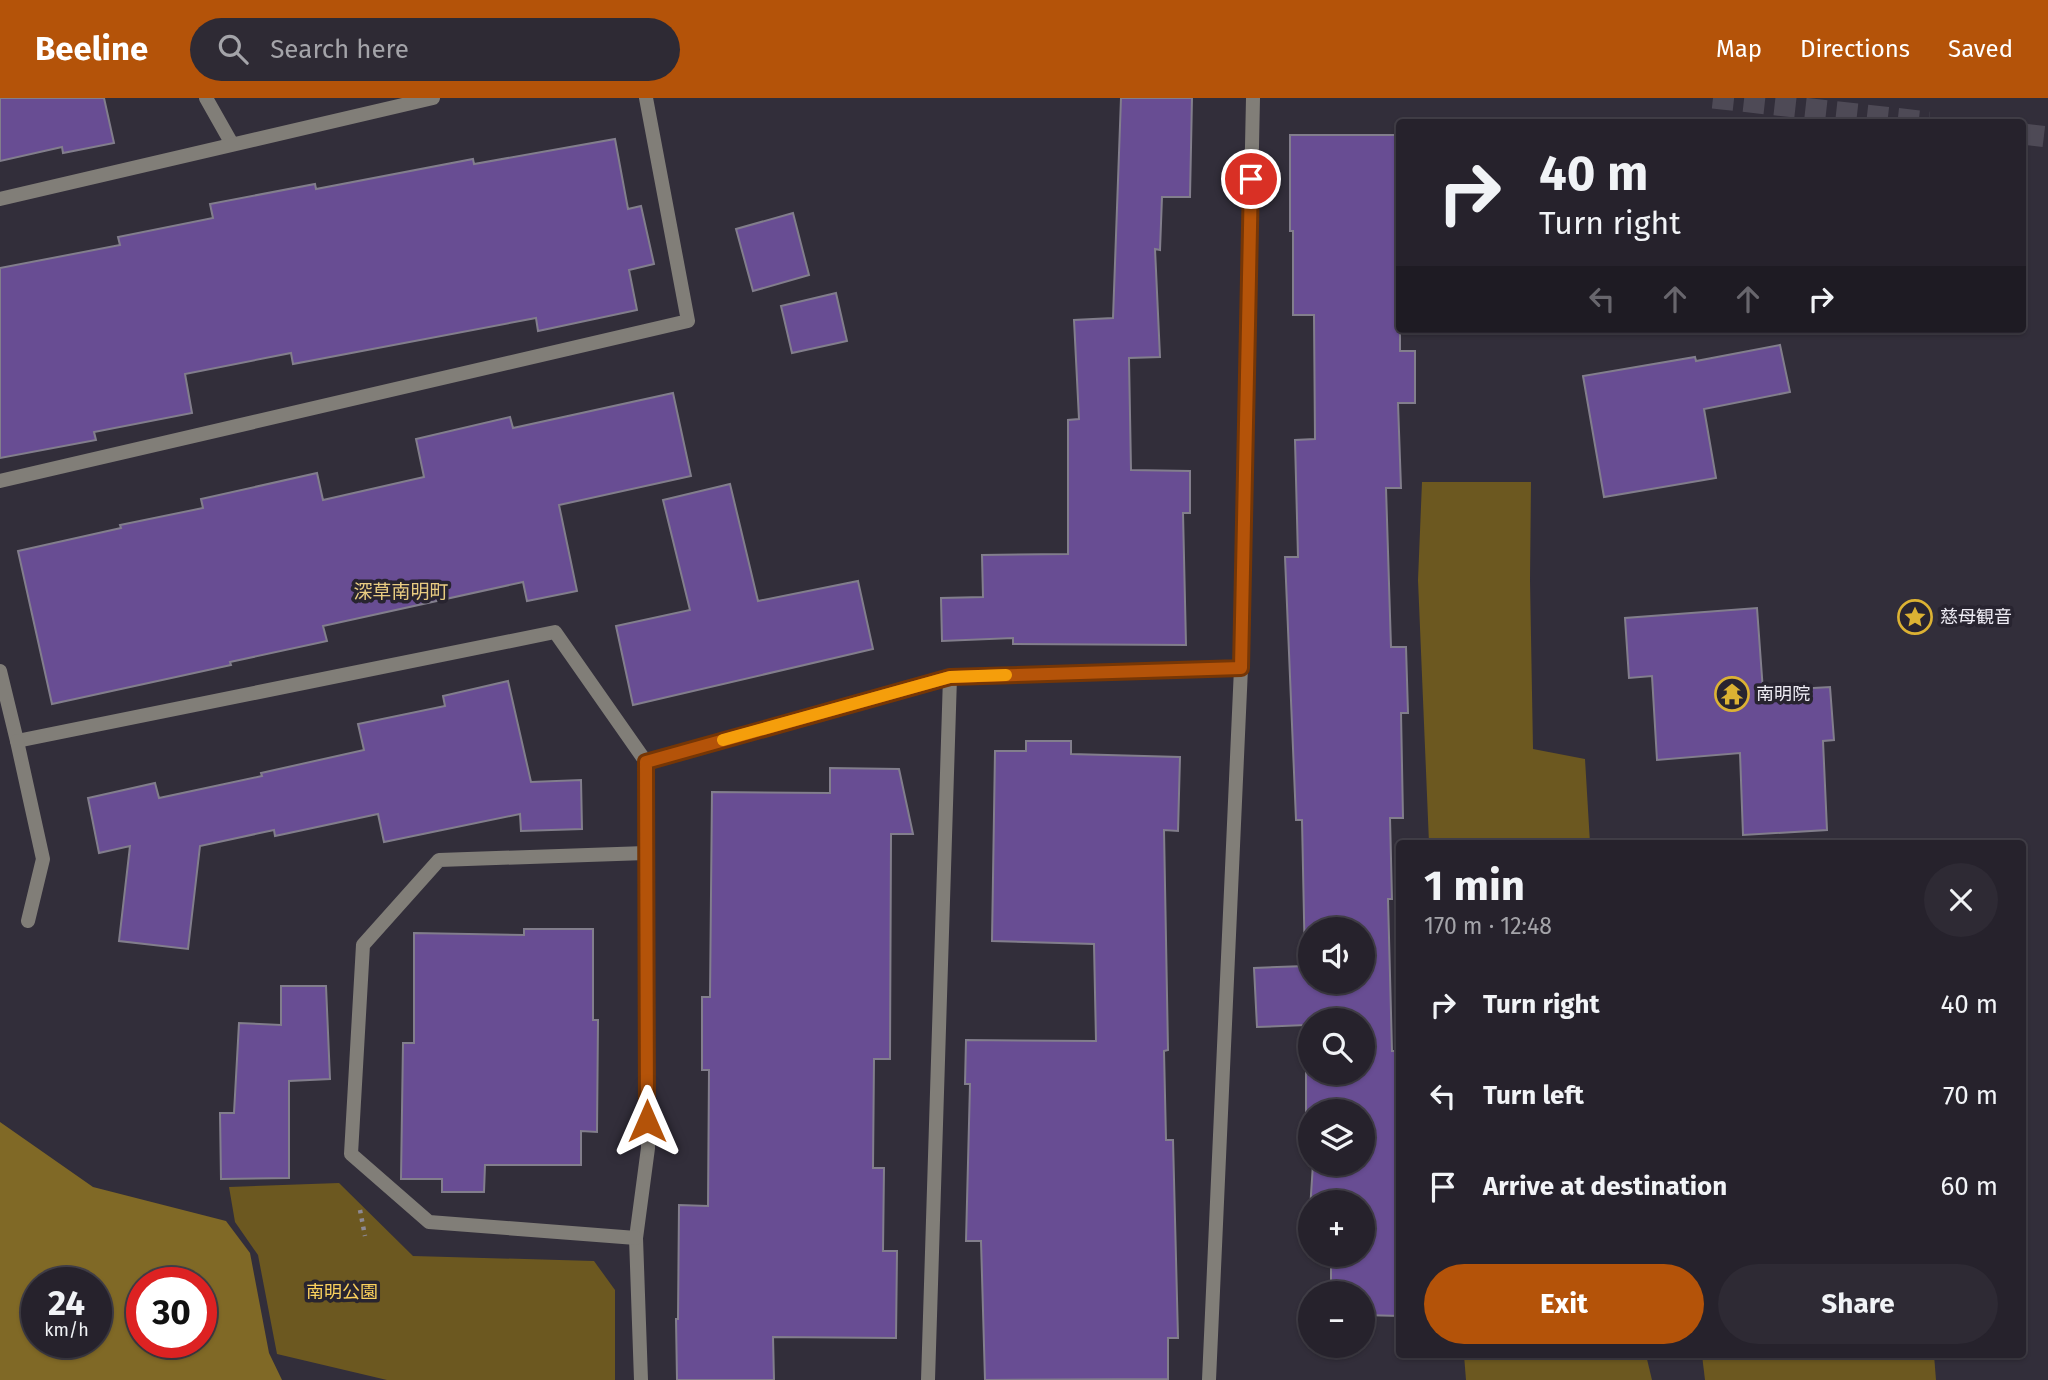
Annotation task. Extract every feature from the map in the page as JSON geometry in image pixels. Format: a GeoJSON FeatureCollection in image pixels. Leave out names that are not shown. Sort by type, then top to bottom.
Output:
{"type":"FeatureCollection","features":[{"type":"Feature","properties":{"kind":"street"},"geometry":{"type":"LineString","coordinates":[[206,98],[232,145]]}},
{"type":"Feature","properties":{"kind":"street"},"geometry":{"type":"LineString","coordinates":[[0,199],[433,98]]}},
{"type":"Feature","properties":{"kind":"street"},"geometry":{"type":"LineString","coordinates":[[0,481],[688,321],[646,98]]}},
{"type":"Feature","properties":{"kind":"street"},"geometry":{"type":"LineString","coordinates":[[1209,1380],[1241,668],[1253,98]]}},
{"type":"Feature","properties":{"kind":"street"},"geometry":{"type":"LineString","coordinates":[[18,741],[555,632],[646,762],[648,1148],[636,1238],[641,1380]]}},
{"type":"Feature","properties":{"kind":"street"},"geometry":{"type":"LineString","coordinates":[[646,762],[950,677],[1241,668]]}},
{"type":"Feature","properties":{"kind":"street"},"geometry":{"type":"LineString","coordinates":[[0,671],[43,859],[28,921]]}},
{"type":"Feature","properties":{"kind":"street"},"geometry":{"type":"LineString","coordinates":[[928,1380],[950,677]]}},
{"type":"Feature","properties":{"kind":"street"},"geometry":{"type":"LineString","coordinates":[[636,1238],[429,1222],[351,1154],[363,945],[439,860],[646,853]]}},
{"type":"Feature","properties":{"kind":"green space"},"geometry":{"type":"Polygon","coordinates":[[[1422,482],[1531,482],[1533,749],[1585,759],[1590,840],[1429,840],[1418,580],[1422,482]]]}},
{"type":"Feature","properties":{"kind":"green space","name":"南明公園"},"geometry":{"type":"Polygon","coordinates":[[[339,1183],[413,1256],[594,1261],[615,1290],[615,1380],[387,1380],[277,1354],[258,1255],[235,1222],[229,1187],[339,1183]]]}},
{"type":"Feature","properties":{"kind":"green space"},"geometry":{"type":"Polygon","coordinates":[[[1464,1358],[1647,1358],[1652,1380],[1466,1380],[1464,1358]]]}},
{"type":"Feature","properties":{"kind":"green space"},"geometry":{"type":"Polygon","coordinates":[[[1702,1358],[1934,1358],[1936,1380],[1705,1380],[1702,1358]]]}},
{"type":"Feature","properties":{"kind":"shaded area"},"geometry":{"type":"Polygon","coordinates":[[[0,1122],[93,1187],[226,1221],[250,1253],[269,1353],[282,1380],[0,1380],[0,1122]]]}},
{"type":"Feature","properties":{"kind":"building"},"geometry":{"type":"Polygon","coordinates":[[[0,98],[104,98],[114,143],[63,153],[62,147],[0,161],[0,98]]]}},
{"type":"Feature","properties":{"kind":"building"},"geometry":{"type":"Polygon","coordinates":[[[1121,98],[1192,98],[1190,197],[1162,197],[1160,250],[1155,249],[1160,357],[1129,358],[1131,470],[1190,471],[1190,513],[1183,513],[1186,645],[1013,644],[1013,638],[942,641],[941,598],[983,597],[982,555],[1068,554],[1068,420],[1079,419],[1074,320],[1113,318],[1121,98]]]}},
{"type":"Feature","properties":{"kind":"building"},"geometry":{"type":"Polygon","coordinates":[[[1290,135],[1396,135],[1396,333],[1400,333],[1400,351],[1415,351],[1415,403],[1398,403],[1401,488],[1386,488],[1391,647],[1406,647],[1408,713],[1401,713],[1403,818],[1390,818],[1392,899],[1388,899],[1392,1051],[1396,1051],[1396,1316],[1375,1315],[1375,1281],[1331,1281],[1331,1267],[1375,1267],[1375,1190],[1311,1190],[1312,1176],[1375,1176],[1375,1099],[1306,1099],[1306,1085],[1375,1085],[1375,1008],[1298,1008],[1298,1025],[1257,1027],[1254,968],[1298,966],[1298,994],[1375,994],[1375,917],[1304,917],[1302,820],[1296,820],[1285,557],[1298,557],[1295,440],[1315,439],[1314,315],[1293,315],[1290,135]]]}},
{"type":"Feature","properties":{"kind":"building"},"geometry":{"type":"Polygon","coordinates":[[[615,139],[628,209],[641,206],[654,264],[629,270],[637,310],[538,331],[536,318],[293,364],[291,353],[185,374],[192,413],[94,432],[96,440],[0,458],[0,268],[120,245],[118,237],[213,218],[210,204],[315,184],[316,189],[473,159],[474,164],[615,139]]]}},
{"type":"Feature","properties":{"kind":"building"},"geometry":{"type":"Polygon","coordinates":[[[793,213],[809,275],[753,291],[736,229],[793,213]]]}},
{"type":"Feature","properties":{"kind":"building"},"geometry":{"type":"Polygon","coordinates":[[[836,293],[847,341],[792,353],[781,306],[836,293]]]}},
{"type":"Feature","properties":{"kind":"building"},"geometry":{"type":"Polygon","coordinates":[[[1780,345],[1790,392],[1704,409],[1716,478],[1604,497],[1583,376],[1695,357],[1696,361],[1780,345]]]}},
{"type":"Feature","properties":{"kind":"building"},"geometry":{"type":"Polygon","coordinates":[[[673,393],[691,476],[559,505],[577,591],[527,601],[523,582],[323,626],[327,641],[52,704],[18,551],[121,528],[120,525],[203,508],[201,499],[317,473],[323,500],[424,477],[416,439],[510,417],[513,428],[673,393]]]}},
{"type":"Feature","properties":{"kind":"building"},"geometry":{"type":"Polygon","coordinates":[[[730,484],[758,601],[858,581],[873,649],[633,705],[616,626],[690,610],[663,500],[730,484]]]}},
{"type":"Feature","properties":{"kind":"building"},"geometry":{"type":"Polygon","coordinates":[[[1757,608],[1763,691],[1830,687],[1834,740],[1823,741],[1827,830],[1743,835],[1740,753],[1657,760],[1652,676],[1629,678],[1625,618],[1757,608]]]}},
{"type":"Feature","properties":{"kind":"building"},"geometry":{"type":"Polygon","coordinates":[[[508,681],[531,782],[581,780],[582,829],[521,831],[520,814],[384,842],[378,814],[275,836],[274,830],[200,846],[188,949],[119,941],[130,846],[99,853],[88,798],[155,783],[159,798],[364,750],[358,724],[445,706],[443,696],[508,681]]]}},
{"type":"Feature","properties":{"kind":"building"},"geometry":{"type":"Polygon","coordinates":[[[1026,741],[1071,741],[1071,754],[1180,757],[1178,831],[1164,830],[1168,1050],[1164,1051],[1166,1140],[1173,1140],[1178,1338],[1168,1338],[1168,1379],[985,1380],[981,1241],[966,1241],[970,1084],[965,1084],[966,1040],[1096,1041],[1094,944],[992,941],[995,751],[1026,751],[1026,741]]]}},
{"type":"Feature","properties":{"kind":"building"},"geometry":{"type":"Polygon","coordinates":[[[830,768],[899,769],[913,834],[891,834],[890,1059],[874,1059],[873,1168],[884,1168],[883,1251],[897,1251],[896,1338],[773,1337],[774,1380],[677,1380],[679,1205],[708,1206],[709,1070],[702,1070],[702,997],[710,997],[712,792],[830,793],[830,768]]]}},
{"type":"Feature","properties":{"kind":"building"},"geometry":{"type":"Polygon","coordinates":[[[524,929],[593,929],[593,1020],[598,1020],[597,1132],[581,1131],[581,1165],[485,1165],[484,1192],[442,1192],[442,1179],[401,1179],[403,1043],[414,1043],[414,933],[524,935],[524,929]]]}},
{"type":"Feature","properties":{"kind":"building"},"geometry":{"type":"Polygon","coordinates":[[[281,986],[326,986],[330,1079],[289,1081],[289,1178],[221,1179],[220,1113],[234,1113],[239,1023],[281,1025],[281,986]]]}},
{"type":"Feature","properties":{"kind":"tunnel"},"geometry":{"type":"LineString","coordinates":[[1713,98],[1902,119]]}},
{"type":"Feature","properties":{"kind":"tunnel"},"geometry":{"type":"LineString","coordinates":[[2026,134],[2048,137]]}},
{"type":"Feature","properties":{"kind":"slow traffic"},"geometry":{"type":"LineString","coordinates":[[723,740],[950,677],[1006,675]]}},
{"type":"Feature","properties":{"kind":"place","name":"慈母観音"},"geometry":{"type":"Point","coordinates":[1915,617]}},
{"type":"Feature","properties":{"kind":"place","name":"南明院"},"geometry":{"type":"Point","coordinates":[1732,694]}},
{"type":"Feature","properties":{"kind":"district","name":"深草南明町"},"geometry":{"type":"Point","coordinates":[401,591]}},
{"type":"Feature","properties":{"kind":"route"},"geometry":{"type":"LineString","coordinates":[[647,1121],[646,762],[950,677],[1241,668],[1251,179]]}}]}
